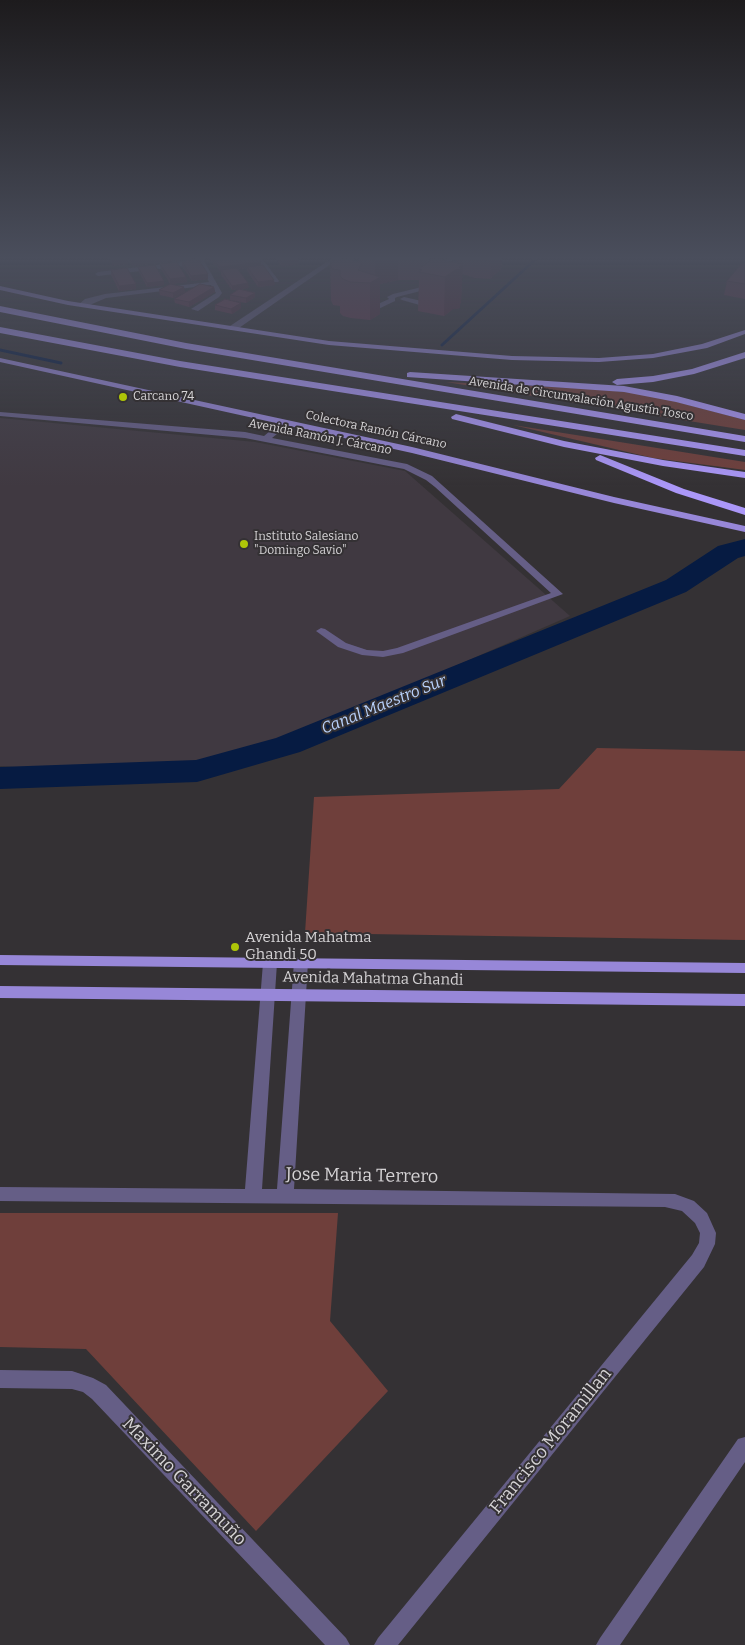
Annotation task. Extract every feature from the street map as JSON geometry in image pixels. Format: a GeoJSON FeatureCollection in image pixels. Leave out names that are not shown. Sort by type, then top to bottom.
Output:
{"type":"FeatureCollection","features":[{"type":"Feature","properties":{"kind":"highway","name":"Avenida de Circunvalación Agustín Tosco"},"geometry":{"type":"LineString","coordinates":[[20,334],[180,364],[745,453]]}},
{"type":"Feature","properties":{"kind":"highway"},"geometry":{"type":"LineString","coordinates":[[122,334],[210,343],[415,375],[566,384],[648,393],[745,416]]}},
{"type":"Feature","properties":{"kind":"highway","name":"Avenida de Circunvalación Agustín Tosco"},"geometry":{"type":"LineString","coordinates":[[122,334],[745,439]]}},
{"type":"Feature","properties":{"kind":"highway"},"geometry":{"type":"LineString","coordinates":[[566,384],[625,382],[667,376],[705,368],[745,355]]}},
{"type":"Feature","properties":{"kind":"highway"},"geometry":{"type":"LineString","coordinates":[[180,364],[276,387],[456,417],[564,444],[663,463],[745,475]]}},
{"type":"Feature","properties":{"kind":"highway"},"geometry":{"type":"LineString","coordinates":[[564,444],[672,488],[745,512]]}},
{"type":"Feature","properties":{"kind":"main road"},"geometry":{"type":"LineString","coordinates":[[291,334],[406,350],[528,359],[599,360],[679,352],[740,334]]}},
{"type":"Feature","properties":{"kind":"main road","name":"Colectora Ramón Cárcano"},"geometry":{"type":"LineString","coordinates":[[0,360],[466,462],[614,500],[745,529]]}},
{"type":"Feature","properties":{"kind":"main road","name":"Avenida Mahatma Ghandi"},"geometry":{"type":"LineString","coordinates":[[0,960],[745,968]]}},
{"type":"Feature","properties":{"kind":"main road","name":"Avenida Mahatma Ghandi"},"geometry":{"type":"LineString","coordinates":[[0,992],[745,1000]]}},
{"type":"Feature","properties":{"kind":"street","name":"Avenida Ramón J. Cárcano"},"geometry":{"type":"LineString","coordinates":[[0,414],[267,438],[407,467],[429,478],[558,594],[399,651],[382,654],[366,653],[342,645],[321,631]]}},
{"type":"Feature","properties":{"kind":"street"},"geometry":{"type":"LineString","coordinates":[[267,438],[285,423]]}},
{"type":"Feature","properties":{"kind":"street"},"geometry":{"type":"LineString","coordinates":[[284,1195],[301,962]]}},
{"type":"Feature","properties":{"kind":"street"},"geometry":{"type":"LineString","coordinates":[[253,1196],[270,963]]}},
{"type":"Feature","properties":{"kind":"street","name":"Jose Maria Terrero"},"geometry":{"type":"LineString","coordinates":[[0,1194],[284,1195],[675,1201],[688,1206],[700,1218],[708,1233]]}},
{"type":"Feature","properties":{"kind":"street","name":"Francisco Moramillan"},"geometry":{"type":"LineString","coordinates":[[386,1645],[698,1261],[707,1244],[708,1233]]}},
{"type":"Feature","properties":{"kind":"street","name":"Maximo Garramuño"},"geometry":{"type":"LineString","coordinates":[[0,1379],[72,1380],[86,1384],[98,1392],[339,1645]]}},
{"type":"Feature","properties":{"kind":"street"},"geometry":{"type":"LineString","coordinates":[[607,1645],[745,1446]]}},
{"type":"Feature","properties":{"kind":"shaded area"},"geometry":{"type":"Polygon","coordinates":[[[446,382],[596,389],[634,393],[666,399],[745,420],[745,430],[446,382]]]}},
{"type":"Feature","properties":{"kind":"shaded area","name":"Instituto Salesiano \"Domingo Savio\""},"geometry":{"type":"Polygon","coordinates":[[[0,418],[255,442],[405,471],[570,616],[285,740],[198,765],[68,770],[0,766],[0,418]]]}},
{"type":"Feature","properties":{"kind":"shaded area"},"geometry":{"type":"Polygon","coordinates":[[[513,425],[745,462],[745,470],[653,458],[513,425]]]}},
{"type":"Feature","properties":{"kind":"shaded area"},"geometry":{"type":"Polygon","coordinates":[[[597,748],[745,751],[745,940],[305,933],[314,797],[559,789],[597,748]]]}},
{"type":"Feature","properties":{"kind":"shaded area"},"geometry":{"type":"Polygon","coordinates":[[[0,1213],[338,1213],[330,1321],[388,1391],[256,1531],[86,1349],[0,1347],[0,1213]]]}},
{"type":"Feature","properties":{"kind":"waterway"},"geometry":{"type":"LineString","coordinates":[[442,345],[454,334]]}},
{"type":"Feature","properties":{"kind":"waterway"},"geometry":{"type":"LineString","coordinates":[[0,350],[61,363]]}},
{"type":"Feature","properties":{"kind":"waterway","name":"Canal Maestro Sur"},"geometry":{"type":"LineString","coordinates":[[0,778],[197,771],[288,745],[676,586],[728,552],[745,547]]}},
{"type":"Feature","properties":{"kind":"place","name":"Carcano 74"},"geometry":{"type":"Point","coordinates":[123,397]}},
{"type":"Feature","properties":{"kind":"place","name":"Instituto Salesiano \"Domingo Savio\""},"geometry":{"type":"Point","coordinates":[244,544]}},
{"type":"Feature","properties":{"kind":"place","name":"Avenida Mahatma Ghandi 50"},"geometry":{"type":"Point","coordinates":[235,947]}}]}
